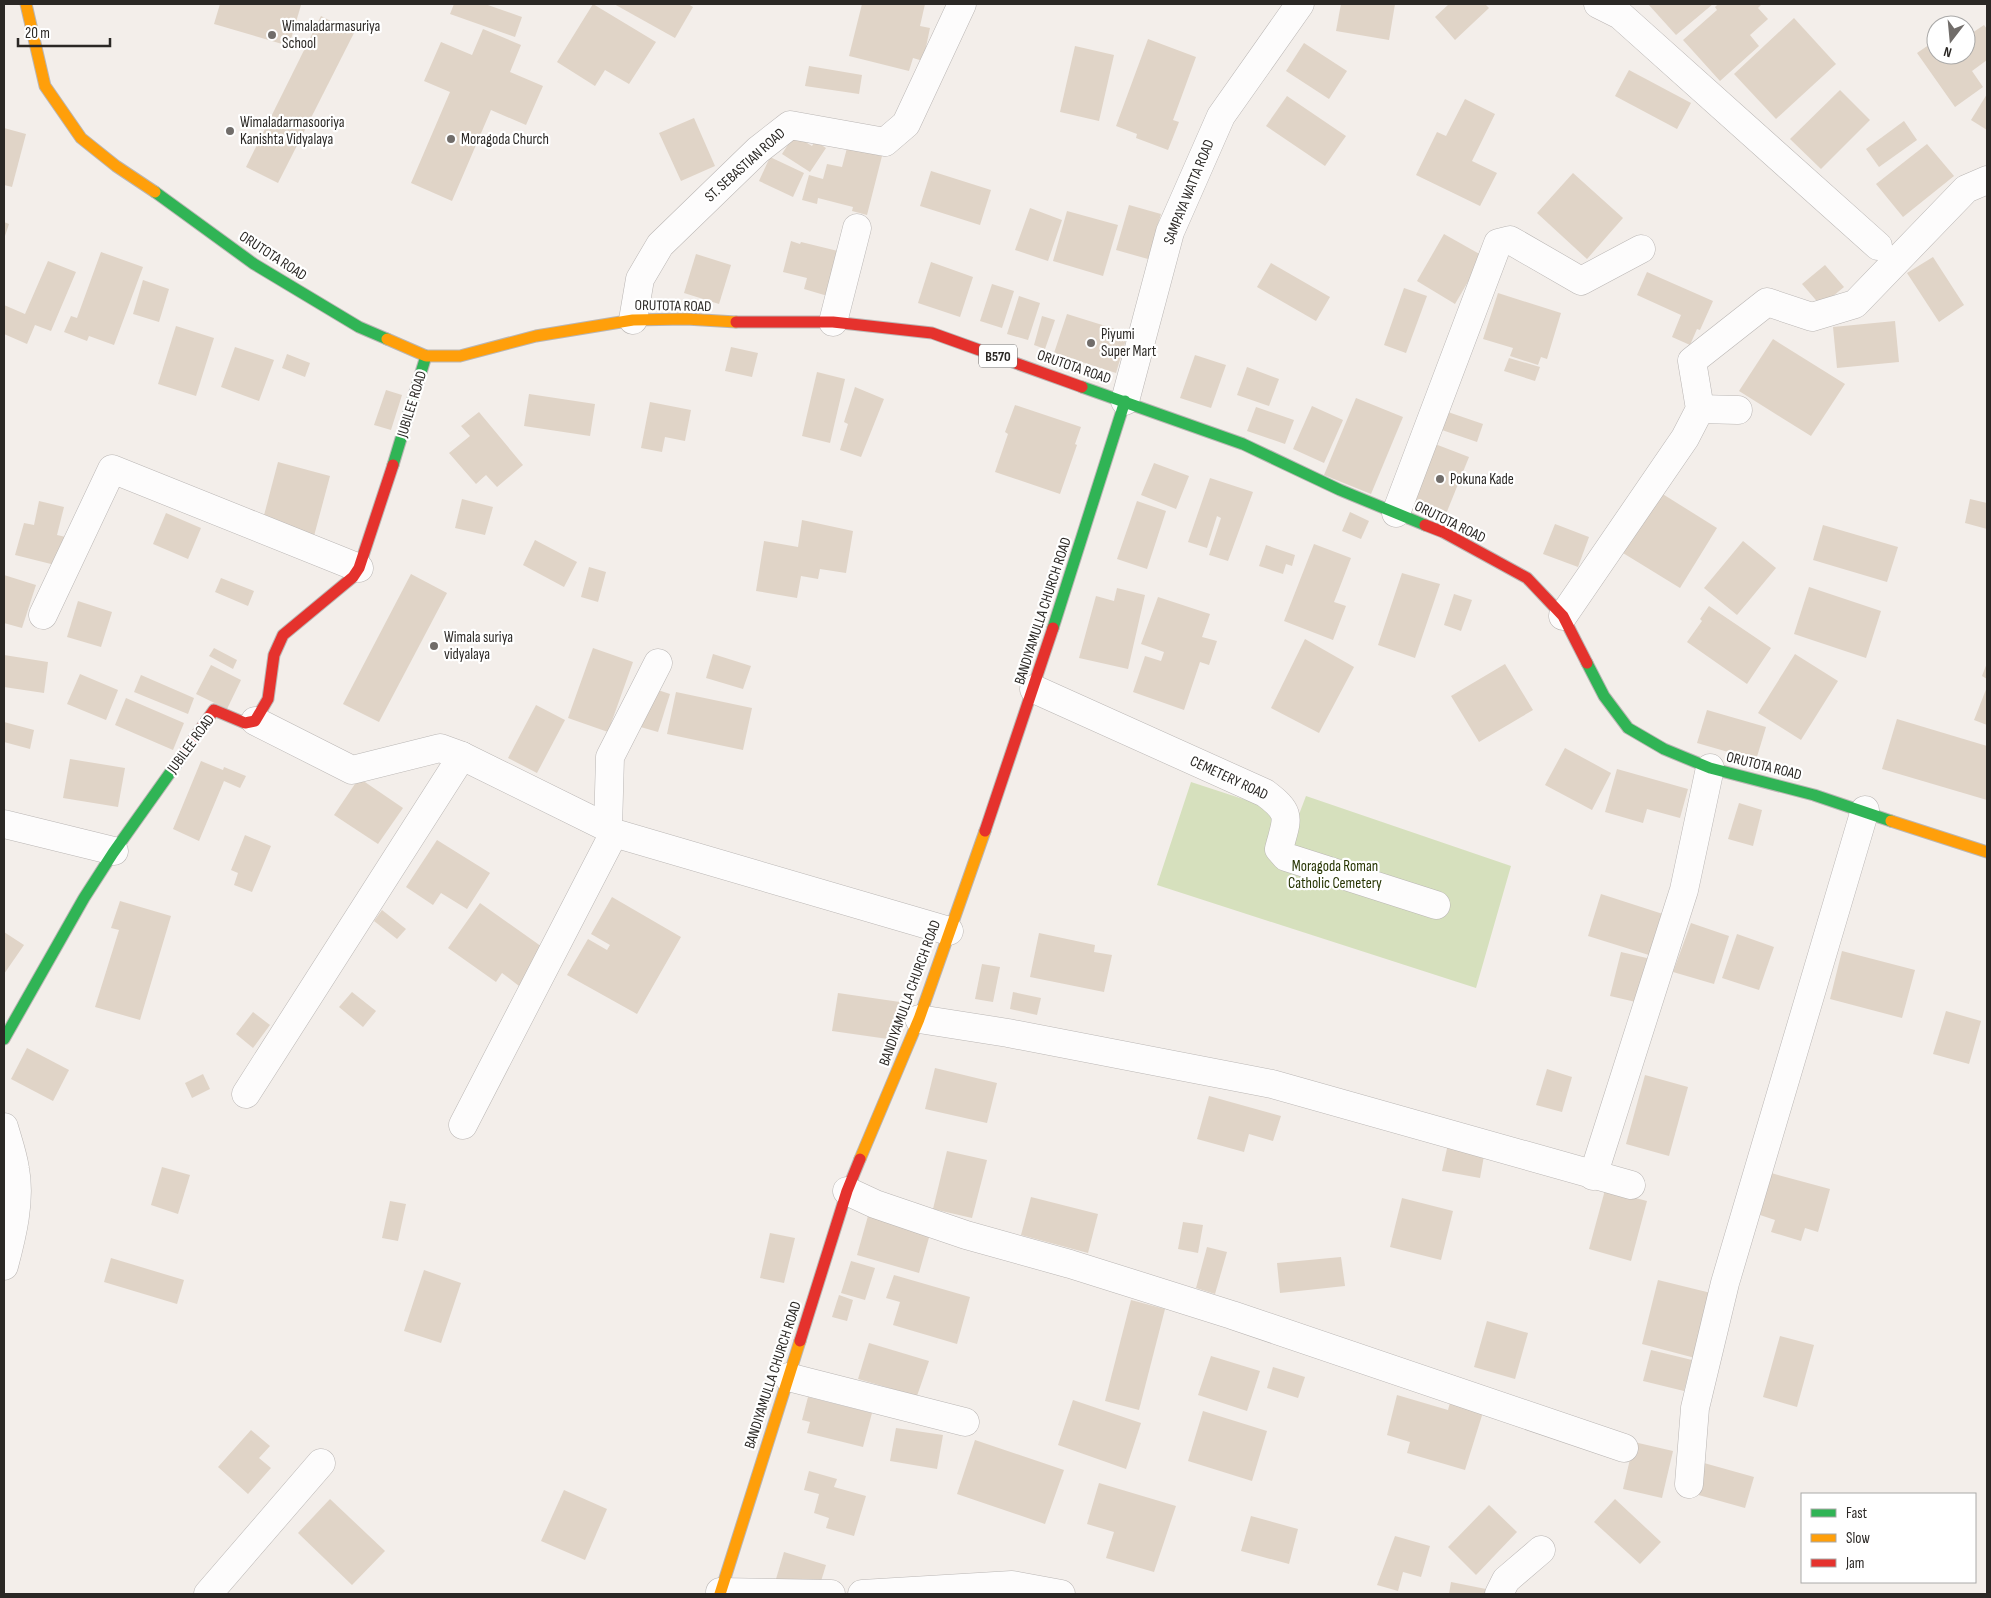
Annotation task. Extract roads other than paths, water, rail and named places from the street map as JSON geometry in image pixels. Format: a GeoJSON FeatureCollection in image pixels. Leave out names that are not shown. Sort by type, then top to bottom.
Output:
{"type":"FeatureCollection","features":[{"type":"Feature","properties":{"kind":"main road","name":"ORUTOTA ROAD"},"geometry":{"type":"LineString","coordinates":[[26,4],[45,86],[81,138],[116,166],[171,203],[254,264],[359,328],[426,356],[460,356],[536,336],[633,320],[686,319],[718,322],[833,322],[932,333],[1243,444],[1340,490],[1443,532],[1527,578],[1563,616],[1604,696],[1628,728],[1664,749],[1710,768],[1814,794],[1987,852]]}},
{"type":"Feature","properties":{"kind":"main road","name":"JUBILEE ROAD"},"geometry":{"type":"LineString","coordinates":[[4,1039],[45,963],[114,851],[214,710],[245,723],[254,721],[268,699],[274,655],[283,635],[353,577],[359,568],[378,515],[426,356]]}},
{"type":"Feature","properties":{"kind":"main road","name":"BANDIYAMULLA CHURCH ROAD"},"geometry":{"type":"LineString","coordinates":[[720,1593],[847,1191],[919,1019],[1034,689],[1125,401]]}},
{"type":"Feature","properties":{"kind":"street","name":"ST. SEBASTIAN ROAD"},"geometry":{"type":"LineString","coordinates":[[633,320],[640,279],[660,246],[758,150],[790,125],[885,142],[906,124],[962,4]]}},
{"type":"Feature","properties":{"kind":"street","name":"SAMPAYA WATTA ROAD"},"geometry":{"type":"LineString","coordinates":[[1125,401],[1170,232],[1221,116],[1300,4]]}},
{"type":"Feature","properties":{"kind":"street"},"geometry":{"type":"LineString","coordinates":[[1598,4],[1620,15],[1878,246]]}},
{"type":"Feature","properties":{"kind":"street"},"geometry":{"type":"LineString","coordinates":[[1563,616],[1685,438],[1700,409],[1692,361],[1766,302],[1812,317],[1855,304],[1966,189],[1987,180]]}},
{"type":"Feature","properties":{"kind":"street"},"geometry":{"type":"LineString","coordinates":[[833,322],[856,228]]}},
{"type":"Feature","properties":{"kind":"street"},"geometry":{"type":"LineString","coordinates":[[1396,512],[1498,243],[1510,240],[1581,282],[1641,249]]}},
{"type":"Feature","properties":{"kind":"street"},"geometry":{"type":"LineString","coordinates":[[1700,409],[1738,410]]}},
{"type":"Feature","properties":{"kind":"street"},"geometry":{"type":"LineString","coordinates":[[43,614],[112,469],[359,568]]}},
{"type":"Feature","properties":{"kind":"street"},"geometry":{"type":"LineString","coordinates":[[463,1125],[611,831],[610,756],[658,663]]}},
{"type":"Feature","properties":{"kind":"street","name":"CEMETERY ROAD"},"geometry":{"type":"LineString","coordinates":[[1034,689],[1265,792],[1281,804],[1286,818],[1279,849],[1286,857],[1436,905]]}},
{"type":"Feature","properties":{"kind":"street"},"geometry":{"type":"LineString","coordinates":[[254,721],[352,770],[440,748],[462,756],[611,831],[949,930]]}},
{"type":"Feature","properties":{"kind":"street"},"geometry":{"type":"LineString","coordinates":[[246,1094],[462,756]]}},
{"type":"Feature","properties":{"kind":"street"},"geometry":{"type":"LineString","coordinates":[[1593,1176],[1684,890],[1710,768]]}},
{"type":"Feature","properties":{"kind":"street"},"geometry":{"type":"LineString","coordinates":[[1689,1484],[1695,1408],[1725,1283],[1865,810]]}},
{"type":"Feature","properties":{"kind":"street"},"geometry":{"type":"LineString","coordinates":[[4,824],[114,851]]}},
{"type":"Feature","properties":{"kind":"street"},"geometry":{"type":"LineString","coordinates":[[919,1019],[1008,1032],[1272,1084],[1593,1176],[1631,1185]]}},
{"type":"Feature","properties":{"kind":"street"},"geometry":{"type":"LineString","coordinates":[[4,1127],[16,1170],[16,1200],[12,1237],[4,1266]]}},
{"type":"Feature","properties":{"kind":"street"},"geometry":{"type":"LineString","coordinates":[[847,1191],[876,1204],[966,1235],[1070,1264],[1232,1315],[1624,1448]]}},
{"type":"Feature","properties":{"kind":"street"},"geometry":{"type":"LineString","coordinates":[[788,1377],[965,1422]]}},
{"type":"Feature","properties":{"kind":"street"},"geometry":{"type":"LineString","coordinates":[[208,1594],[321,1463]]}},
{"type":"Feature","properties":{"kind":"street"},"geometry":{"type":"LineString","coordinates":[[1499,1594],[1506,1580],[1541,1550]]}},
{"type":"Feature","properties":{"kind":"street"},"geometry":{"type":"LineString","coordinates":[[862,1594],[1012,1585],[1061,1594]]}},
{"type":"Feature","properties":{"kind":"street"},"geometry":{"type":"LineString","coordinates":[[720,1593],[831,1594]]}},
{"type":"Feature","properties":{"kind":"place","name":"Wimaladarmasuriya School"},"geometry":{"type":"Point","coordinates":[272,35]}},
{"type":"Feature","properties":{"kind":"place","name":"Wimaladarmasooriya Kanishta Vidyalaya"},"geometry":{"type":"Point","coordinates":[230,131]}},
{"type":"Feature","properties":{"kind":"place","name":"Moragoda Church"},"geometry":{"type":"Point","coordinates":[451,139]}},
{"type":"Feature","properties":{"kind":"place","name":"Piyumi Super Mart"},"geometry":{"type":"Point","coordinates":[1091,343]}},
{"type":"Feature","properties":{"kind":"place","name":"Pokuna Kade"},"geometry":{"type":"Point","coordinates":[1440,479]}},
{"type":"Feature","properties":{"kind":"place","name":"Wimala suriya vidyalaya"},"geometry":{"type":"Point","coordinates":[434,646]}},
{"type":"Feature","properties":{"kind":"park label","name":"Moragoda Roman Catholic Cemetery"},"geometry":{"type":"Point","coordinates":[1335,874]}}]}
